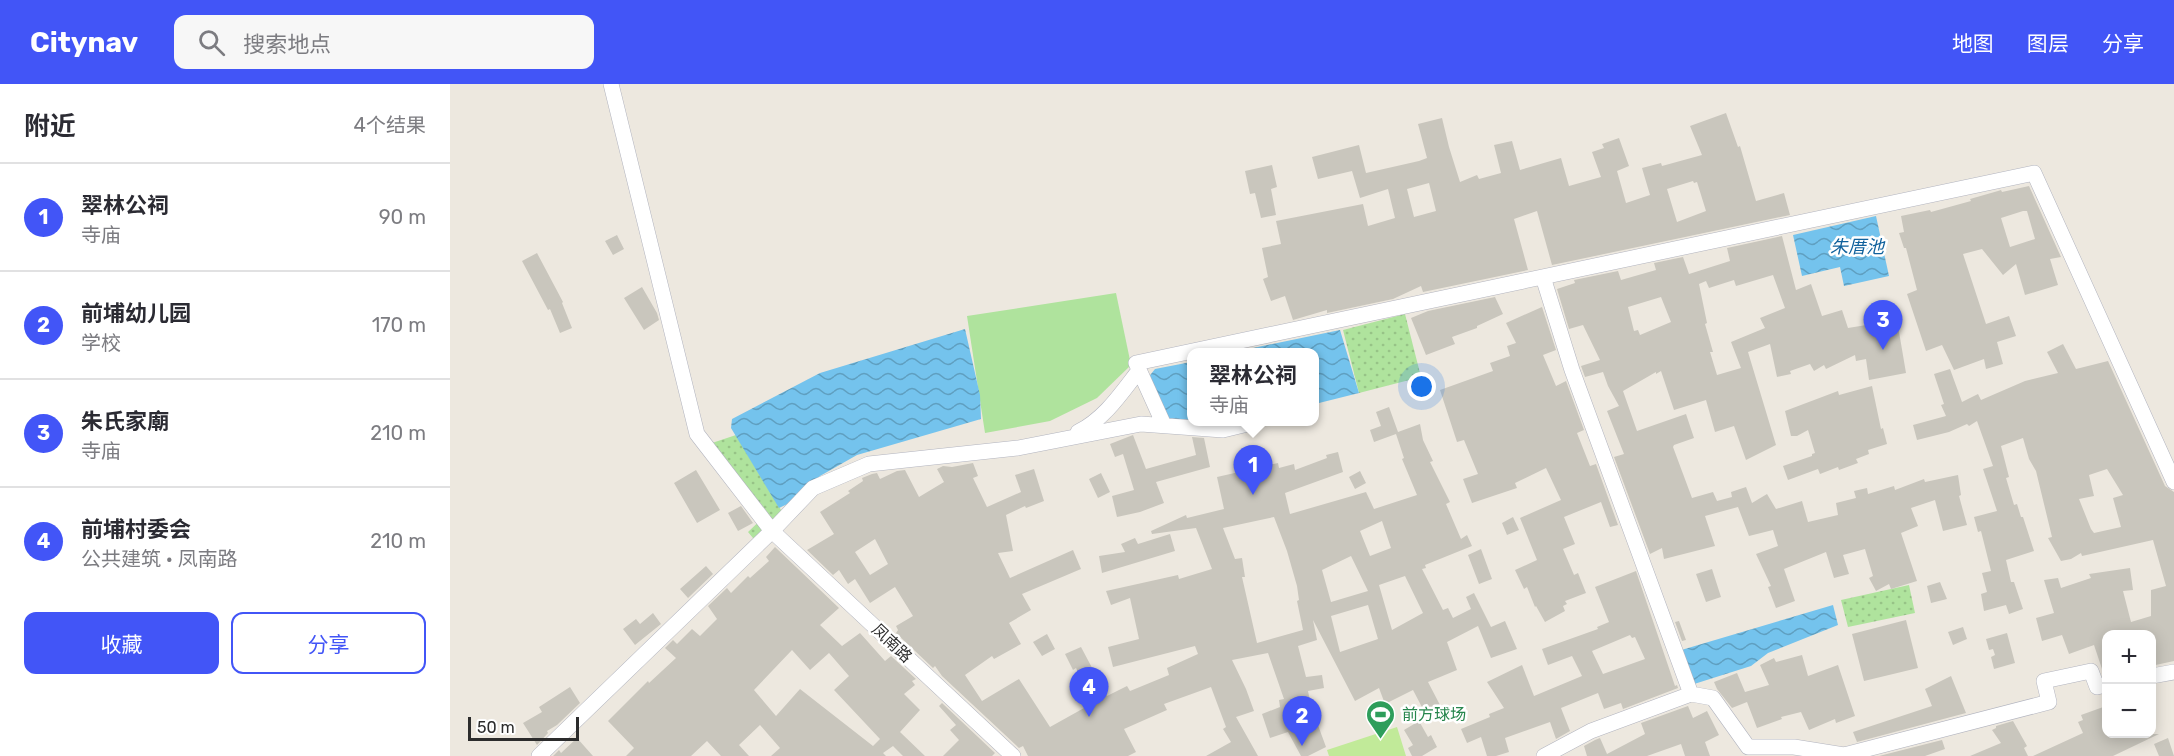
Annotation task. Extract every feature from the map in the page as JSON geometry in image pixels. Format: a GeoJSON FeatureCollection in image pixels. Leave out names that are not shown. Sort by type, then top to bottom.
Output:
{"type":"FeatureCollection","features":[{"type":"Feature","properties":{"kind":"street","name":"凤南路"},"geometry":{"type":"LineString","coordinates":[[611,84],[697,434],[772,531],[1006,754]]}},
{"type":"Feature","properties":{"kind":"street"},"geometry":{"type":"LineString","coordinates":[[1207,348],[2034,173],[2174,482]]}},
{"type":"Feature","properties":{"kind":"street"},"geometry":{"type":"LineString","coordinates":[[1543,277],[1572,370],[1691,694]]}},
{"type":"Feature","properties":{"kind":"street"},"geometry":{"type":"LineString","coordinates":[[1164,425],[1136,363],[1187,352]]}},
{"type":"Feature","properties":{"kind":"street"},"geometry":{"type":"LineString","coordinates":[[1063,439],[1089,427],[1113,405],[1137,374]]}},
{"type":"Feature","properties":{"kind":"street"},"geometry":{"type":"LineString","coordinates":[[539,756],[772,531],[813,488],[869,464],[1018,448],[1141,424],[1222,430],[1239,426]]}},
{"type":"Feature","properties":{"kind":"street"},"geometry":{"type":"LineString","coordinates":[[1544,756],[1591,731],[1691,694],[1713,698],[1748,747],[1794,747],[1844,754],[2049,702],[2044,681],[2091,671],[2097,687],[2102,686]]}},
{"type":"Feature","properties":{"kind":"street"},"geometry":{"type":"LineString","coordinates":[[2156,675],[2174,672]]}},
{"type":"Feature","properties":{"kind":"green space"},"geometry":{"type":"Polygon","coordinates":[[[1116,293],[1131,365],[1097,398],[1050,421],[985,433],[967,316],[1116,293]]]}},
{"type":"Feature","properties":{"kind":"green space"},"geometry":{"type":"Polygon","coordinates":[[[1405,314],[1421,377],[1359,393],[1343,330],[1405,314]]]}},
{"type":"Feature","properties":{"kind":"green space"},"geometry":{"type":"Polygon","coordinates":[[[736,435],[784,515],[758,544],[748,532],[768,513],[712,443],[736,435]]]}},
{"type":"Feature","properties":{"kind":"green space"},"geometry":{"type":"Polygon","coordinates":[[[1909,585],[1915,613],[1848,627],[1841,600],[1909,585]]]}},
{"type":"Feature","properties":{"kind":"green space","name":"前方球场"},"geometry":{"type":"Polygon","coordinates":[[[1397,727],[1406,756],[1329,756],[1327,750],[1397,727]]]}},
{"type":"Feature","properties":{"kind":"water","name":"朱厝池"},"geometry":{"type":"Polygon","coordinates":[[[1876,216],[1889,276],[1844,286],[1840,267],[1802,276],[1793,235],[1876,216]]]}},
{"type":"Feature","properties":{"kind":"water"},"geometry":{"type":"Polygon","coordinates":[[[965,329],[980,395],[981,419],[857,455],[820,476],[798,499],[779,508],[731,428],[732,419],[820,373],[965,329]]]}},
{"type":"Feature","properties":{"kind":"water"},"geometry":{"type":"Polygon","coordinates":[[[1340,330],[1359,393],[1319,403],[1319,348],[1253,348],[1340,330]]]}},
{"type":"Feature","properties":{"kind":"water"},"geometry":{"type":"Polygon","coordinates":[[[1187,363],[1187,423],[1168,421],[1147,379],[1155,369],[1187,363]]]}},
{"type":"Feature","properties":{"kind":"water"},"geometry":{"type":"Polygon","coordinates":[[[1833,605],[1838,625],[1768,653],[1751,666],[1691,685],[1678,651],[1833,605]]]}},
{"type":"Feature","properties":{"kind":"building"},"geometry":{"type":"Polygon","coordinates":[[[1726,113],[1738,147],[1740,146],[1756,201],[1784,193],[1790,215],[1552,265],[1537,211],[1514,219],[1528,270],[1423,292],[1421,286],[1393,299],[1327,313],[1327,310],[1293,320],[1285,296],[1271,301],[1263,279],[1268,277],[1262,248],[1281,244],[1276,221],[1363,204],[1368,226],[1395,218],[1388,189],[1360,198],[1352,171],[1318,179],[1312,157],[1359,145],[1366,173],[1419,161],[1427,158],[1418,124],[1442,118],[1460,182],[1477,175],[1479,179],[1501,173],[1494,145],[1512,141],[1520,170],[1561,158],[1569,186],[1601,177],[1592,152],[1604,148],[1602,144],[1619,138],[1629,166],[1617,171],[1626,203],[1650,195],[1642,168],[1661,163],[1662,166],[1702,155],[1690,126],[1726,113]],[[1693,181],[1667,189],[1677,222],[1706,211],[1697,182],[1693,181]],[[1429,183],[1407,189],[1414,217],[1436,211],[1429,183]]]}},
{"type":"Feature","properties":{"kind":"building"},"geometry":{"type":"Polygon","coordinates":[[[1272,165],[1277,187],[1271,189],[1276,215],[1261,218],[1255,193],[1250,194],[1245,171],[1272,165]]]}},
{"type":"Feature","properties":{"kind":"building"},"geometry":{"type":"Polygon","coordinates":[[[2029,186],[2061,257],[2050,259],[2058,285],[2025,295],[2016,264],[2003,275],[1982,249],[1963,254],[1986,324],[2009,316],[2016,336],[1997,342],[2003,364],[1986,369],[1984,359],[1954,370],[1942,345],[1926,351],[1907,294],[1917,290],[1906,248],[1904,248],[1899,233],[1904,232],[1901,216],[1930,210],[1931,212],[2001,190],[2002,192],[2029,186]],[[2027,211],[2001,218],[2010,247],[2035,239],[2027,211]]]}},
{"type":"Feature","properties":{"kind":"building"},"geometry":{"type":"Polygon","coordinates":[[[617,235],[624,249],[613,255],[605,241],[617,235]]]}},
{"type":"Feature","properties":{"kind":"building"},"geometry":{"type":"Polygon","coordinates":[[[1782,236],[1796,290],[1811,284],[1822,316],[1842,310],[1848,328],[1897,320],[1906,373],[1869,380],[1866,359],[1856,361],[1855,355],[1826,369],[1824,365],[1814,371],[1810,364],[1790,371],[1791,374],[1777,377],[1770,344],[1748,352],[1776,445],[1746,460],[1734,426],[1715,432],[1706,400],[1674,410],[1661,371],[1623,391],[1637,431],[1686,414],[1694,438],[1673,447],[1692,498],[1713,492],[1717,501],[1732,497],[1731,492],[1746,487],[1752,503],[1767,494],[1776,509],[1802,501],[1808,522],[1838,515],[1836,503],[1856,498],[1854,491],[1867,488],[1868,494],[1894,486],[1895,490],[1924,479],[1925,482],[1958,475],[1961,495],[1959,496],[1967,525],[1943,531],[1935,500],[1911,508],[1918,526],[1901,533],[1917,581],[1891,589],[1889,584],[1876,591],[1869,578],[1873,576],[1865,549],[1843,555],[1849,574],[1834,578],[1826,552],[1784,569],[1795,601],[1776,608],[1768,587],[1771,586],[1756,554],[1778,546],[1773,530],[1749,536],[1738,507],[1705,516],[1715,546],[1664,559],[1662,548],[1650,554],[1614,457],[1624,454],[1607,411],[1619,406],[1603,372],[1585,377],[1581,366],[1600,360],[1583,325],[1569,329],[1557,289],[1575,283],[1574,280],[1618,271],[1621,280],[1656,270],[1654,263],[1683,257],[1689,274],[1730,261],[1727,248],[1782,236]],[[1773,275],[1736,286],[1734,280],[1709,288],[1706,281],[1699,284],[1707,323],[1705,324],[1713,352],[1710,352],[1717,375],[1741,368],[1731,342],[1765,328],[1760,318],[1785,308],[1773,275]],[[1661,297],[1628,307],[1634,331],[1638,330],[1640,335],[1671,322],[1661,297]]]}},
{"type":"Feature","properties":{"kind":"building"},"geometry":{"type":"Polygon","coordinates":[[[537,253],[563,302],[572,328],[560,333],[550,309],[548,310],[522,261],[537,253]]]}},
{"type":"Feature","properties":{"kind":"building"},"geometry":{"type":"Polygon","coordinates":[[[642,287],[659,320],[644,330],[624,298],[642,287]]]}},
{"type":"Feature","properties":{"kind":"building"},"geometry":{"type":"Polygon","coordinates":[[[1495,297],[1503,314],[1477,328],[1452,337],[1455,344],[1426,355],[1411,318],[1428,311],[1495,297]]]}},
{"type":"Feature","properties":{"kind":"building"},"geometry":{"type":"Polygon","coordinates":[[[1542,307],[1556,350],[1543,355],[1556,386],[1566,381],[1584,430],[1577,433],[1590,466],[1596,464],[1618,525],[1610,527],[1601,502],[1564,517],[1575,544],[1563,549],[1574,575],[1578,573],[1586,593],[1565,601],[1567,604],[1563,606],[1565,611],[1545,622],[1535,607],[1527,587],[1524,589],[1515,570],[1537,560],[1520,518],[1561,500],[1546,468],[1515,483],[1517,488],[1472,503],[1463,479],[1478,474],[1464,440],[1457,442],[1440,390],[1493,371],[1490,363],[1510,356],[1507,346],[1516,343],[1506,323],[1542,307]]]}},
{"type":"Feature","properties":{"kind":"building"},"geometry":{"type":"Polygon","coordinates":[[[2063,344],[2076,369],[2108,361],[2165,486],[2174,492],[2174,661],[2156,665],[2156,630],[2102,630],[2102,669],[2094,645],[2069,654],[2062,635],[2042,641],[2036,618],[2054,613],[2044,580],[2058,578],[2061,588],[2091,578],[2089,574],[2130,568],[2133,590],[2123,591],[2131,622],[2151,616],[2151,590],[2166,586],[2153,540],[2082,556],[2081,553],[2071,559],[2061,561],[2048,538],[2052,537],[2036,471],[2029,459],[2023,438],[2001,446],[2009,477],[2006,478],[2014,505],[2017,504],[2021,517],[2023,517],[2034,551],[2006,560],[2011,582],[2014,582],[2023,609],[2009,614],[2006,605],[1984,611],[1981,594],[1987,592],[1982,573],[1991,571],[1981,531],[1978,532],[1974,517],[1997,511],[1983,469],[1993,466],[1977,421],[1969,426],[1967,424],[1949,432],[1917,440],[1913,425],[1946,416],[1934,374],[1950,369],[1962,402],[1978,394],[1981,400],[2025,381],[2058,373],[2047,352],[2063,344]],[[2107,469],[2089,475],[2094,496],[2079,499],[2094,533],[2121,527],[2113,498],[2123,495],[2107,469]]]}},
{"type":"Feature","properties":{"kind":"building"},"geometry":{"type":"Polygon","coordinates":[[[1872,386],[1881,429],[1883,428],[1887,444],[1868,450],[1869,454],[1856,459],[1858,463],[1839,470],[1838,467],[1820,474],[1818,469],[1788,480],[1783,466],[1815,453],[1808,430],[1797,436],[1791,436],[1785,411],[1838,391],[1839,395],[1872,386]]]}},
{"type":"Feature","properties":{"kind":"building"},"geometry":{"type":"Polygon","coordinates":[[[1389,407],[1398,432],[1420,424],[1423,440],[1433,461],[1430,462],[1450,502],[1446,504],[1461,539],[1467,535],[1472,546],[1425,565],[1426,568],[1422,569],[1443,610],[1448,608],[1453,618],[1471,609],[1466,597],[1474,593],[1491,627],[1505,621],[1517,649],[1491,658],[1478,626],[1447,642],[1457,670],[1428,682],[1440,705],[1425,713],[1413,690],[1385,704],[1379,688],[1355,701],[1313,620],[1317,640],[1298,646],[1306,677],[1322,675],[1324,688],[1308,691],[1326,747],[1308,756],[1301,756],[1288,732],[1270,738],[1262,714],[1280,707],[1279,700],[1284,699],[1268,653],[1232,660],[1254,711],[1236,717],[1258,756],[1206,756],[1231,742],[1223,729],[1226,727],[1211,687],[1164,704],[1167,710],[1124,729],[1136,752],[1128,756],[1028,756],[1023,746],[1019,748],[942,676],[935,666],[933,668],[896,633],[898,630],[896,626],[913,616],[895,587],[870,603],[855,579],[848,584],[839,570],[833,575],[807,550],[834,534],[820,512],[850,493],[848,491],[863,481],[862,478],[872,474],[877,473],[880,479],[905,470],[919,497],[944,482],[937,469],[943,466],[952,467],[973,463],[978,476],[973,478],[987,507],[1021,492],[1015,475],[1034,469],[1044,501],[1026,508],[1025,506],[1006,515],[1013,551],[998,553],[1010,578],[1073,550],[1081,569],[1022,594],[1031,610],[1009,623],[1021,644],[994,659],[992,656],[965,675],[982,701],[1019,679],[1050,727],[1093,703],[1076,668],[1073,670],[1065,654],[1081,647],[1107,696],[1127,686],[1130,691],[1169,675],[1167,668],[1198,654],[1195,646],[1113,667],[1108,647],[1139,639],[1130,598],[1111,605],[1106,591],[1178,575],[1179,579],[1212,569],[1196,528],[1152,534],[1151,531],[1186,515],[1187,518],[1224,509],[1217,477],[1278,463],[1279,468],[1294,464],[1295,470],[1327,458],[1326,455],[1338,452],[1343,472],[1285,493],[1290,514],[1366,492],[1374,509],[1417,495],[1402,459],[1404,458],[1396,434],[1374,442],[1370,430],[1381,426],[1376,412],[1389,407]],[[1274,517],[1223,528],[1235,559],[1242,558],[1245,577],[1242,577],[1257,643],[1303,630],[1297,601],[1299,600],[1297,586],[1274,517]],[[1382,521],[1360,531],[1370,556],[1391,548],[1382,521]],[[875,539],[855,552],[870,575],[888,564],[875,539]],[[1351,556],[1322,570],[1331,602],[1368,591],[1351,556]],[[1405,576],[1379,585],[1392,630],[1423,613],[1405,576]],[[1368,605],[1331,616],[1340,652],[1378,639],[1368,605]]]}},
{"type":"Feature","properties":{"kind":"building"},"geometry":{"type":"Polygon","coordinates":[[[1133,435],[1146,469],[1196,455],[1192,437],[1204,438],[1210,467],[1156,482],[1164,503],[1117,517],[1112,496],[1134,490],[1123,454],[1115,457],[1110,444],[1133,435]]]}},
{"type":"Feature","properties":{"kind":"building"},"geometry":{"type":"Polygon","coordinates":[[[696,470],[720,510],[697,523],[674,483],[696,470]]]}},
{"type":"Feature","properties":{"kind":"building"},"geometry":{"type":"Polygon","coordinates":[[[1360,471],[1366,483],[1355,489],[1349,477],[1360,471]]]}},
{"type":"Feature","properties":{"kind":"building"},"geometry":{"type":"Polygon","coordinates":[[[1101,473],[1110,492],[1098,498],[1089,479],[1101,473]]]}},
{"type":"Feature","properties":{"kind":"building"},"geometry":{"type":"Polygon","coordinates":[[[741,506],[753,523],[738,531],[728,513],[741,506]]]}},
{"type":"Feature","properties":{"kind":"building"},"geometry":{"type":"Polygon","coordinates":[[[1513,517],[1519,530],[1507,535],[1502,523],[1513,517]]]}},
{"type":"Feature","properties":{"kind":"building"},"geometry":{"type":"Polygon","coordinates":[[[1170,534],[1175,551],[1102,573],[1099,556],[1125,552],[1121,544],[1135,538],[1138,544],[1170,534]]]}},
{"type":"Feature","properties":{"kind":"building"},"geometry":{"type":"Polygon","coordinates":[[[775,547],[839,608],[820,625],[842,646],[860,633],[885,661],[891,656],[916,679],[912,681],[915,685],[904,694],[920,710],[900,732],[925,756],[903,756],[893,746],[883,753],[886,756],[771,756],[780,748],[760,725],[739,745],[749,756],[721,756],[707,741],[691,756],[626,756],[634,748],[608,721],[648,681],[649,683],[676,658],[665,648],[673,640],[677,644],[692,629],[700,636],[717,619],[708,606],[727,588],[731,593],[748,576],[750,578],[769,561],[766,557],[775,547]],[[792,650],[754,690],[776,716],[800,689],[873,746],[880,739],[834,690],[849,676],[829,653],[810,670],[792,650]]]}},
{"type":"Feature","properties":{"kind":"building"},"geometry":{"type":"Polygon","coordinates":[[[1481,549],[1492,579],[1479,584],[1468,555],[1481,549]]]}},
{"type":"Feature","properties":{"kind":"building"},"geometry":{"type":"Polygon","coordinates":[[[706,566],[713,574],[688,598],[680,589],[706,566]]]}},
{"type":"Feature","properties":{"kind":"building"},"geometry":{"type":"Polygon","coordinates":[[[1712,569],[1721,597],[1706,602],[1696,574],[1712,569]]]}},
{"type":"Feature","properties":{"kind":"building"},"geometry":{"type":"Polygon","coordinates":[[[1636,571],[1675,686],[1677,685],[1678,688],[1623,709],[1621,703],[1604,709],[1598,693],[1561,708],[1570,731],[1556,739],[1550,722],[1505,738],[1509,752],[1496,756],[1487,756],[1481,737],[1467,743],[1461,729],[1490,717],[1489,714],[1504,708],[1487,682],[1522,665],[1534,696],[1582,676],[1572,656],[1548,665],[1542,649],[1598,629],[1597,627],[1609,622],[1595,587],[1636,571]],[[1630,635],[1592,651],[1603,674],[1645,659],[1635,637],[1632,638],[1630,635]]]}},
{"type":"Feature","properties":{"kind":"building"},"geometry":{"type":"Polygon","coordinates":[[[1940,582],[1947,599],[1931,603],[1927,586],[1940,582]]]}},
{"type":"Feature","properties":{"kind":"building"},"geometry":{"type":"Polygon","coordinates":[[[653,613],[661,624],[635,645],[623,629],[636,619],[640,624],[653,613]]]}},
{"type":"Feature","properties":{"kind":"building"},"geometry":{"type":"Polygon","coordinates":[[[1906,620],[1918,668],[1864,681],[1852,634],[1906,620]]]}},
{"type":"Feature","properties":{"kind":"building"},"geometry":{"type":"Polygon","coordinates":[[[1679,621],[1686,640],[1682,641],[1675,622],[1679,621]]]}},
{"type":"Feature","properties":{"kind":"building"},"geometry":{"type":"Polygon","coordinates":[[[1963,627],[1967,639],[1953,645],[1948,632],[1963,627]]]}},
{"type":"Feature","properties":{"kind":"building"},"geometry":{"type":"Polygon","coordinates":[[[2007,633],[2015,663],[1994,669],[1991,657],[1995,655],[1993,649],[1989,650],[1986,639],[2007,633]]]}},
{"type":"Feature","properties":{"kind":"building"},"geometry":{"type":"Polygon","coordinates":[[[1047,634],[1055,649],[1042,656],[1033,642],[1047,634]]]}},
{"type":"Feature","properties":{"kind":"building"},"geometry":{"type":"Polygon","coordinates":[[[1802,655],[1808,676],[1838,665],[1855,716],[1836,723],[1835,719],[1809,730],[1801,712],[1781,717],[1782,719],[1757,728],[1747,702],[1732,708],[1714,682],[1737,673],[1745,692],[1769,685],[1760,665],[1774,658],[1776,662],[1802,655]]]}},
{"type":"Feature","properties":{"kind":"building"},"geometry":{"type":"Polygon","coordinates":[[[1951,676],[1966,713],[1857,742],[1853,732],[1932,706],[1925,689],[1951,676]]]}},
{"type":"Feature","properties":{"kind":"building"},"geometry":{"type":"Polygon","coordinates":[[[570,687],[580,703],[557,725],[547,731],[548,733],[537,745],[523,723],[542,712],[539,707],[570,687]]]}},
{"type":"Feature","properties":{"kind":"building"},"geometry":{"type":"Polygon","coordinates":[[[942,703],[995,753],[992,756],[943,756],[959,740],[950,730],[956,725],[939,706],[942,703]]]}},
{"type":"Feature","properties":{"kind":"building"},"geometry":{"type":"Polygon","coordinates":[[[1688,706],[1693,718],[1707,711],[1719,735],[1705,742],[1710,756],[1685,756],[1681,744],[1647,756],[1587,756],[1584,746],[1595,740],[1600,738],[1607,754],[1645,734],[1641,723],[1688,706]]]}},
{"type":"Feature","properties":{"kind":"building"},"geometry":{"type":"Polygon","coordinates":[[[2102,707],[2102,738],[2151,738],[2113,756],[2033,756],[2083,733],[2078,722],[2083,720],[2081,715],[2102,707]]]}},
{"type":"Feature","properties":{"kind":"building"},"geometry":{"type":"Polygon","coordinates":[[[1419,721],[1428,737],[1431,735],[1437,747],[1422,756],[1412,756],[1408,748],[1413,745],[1404,730],[1419,721]]]}},
{"type":"Feature","properties":{"kind":"building"},"geometry":{"type":"Polygon","coordinates":[[[2013,721],[2027,746],[2024,748],[2028,756],[1970,756],[2001,743],[1992,730],[1996,726],[2013,721]]]}},
{"type":"Feature","properties":{"kind":"building"},"geometry":{"type":"Polygon","coordinates":[[[577,738],[593,756],[553,756],[559,750],[561,753],[577,738]]]}},
{"type":"Feature","properties":{"kind":"building"},"geometry":{"type":"Polygon","coordinates":[[[2168,738],[2174,756],[2159,756],[2154,744],[2168,738]]]}},
{"type":"Feature","properties":{"kind":"building"},"geometry":{"type":"Polygon","coordinates":[[[1942,740],[1945,749],[1925,756],[1879,756],[1942,740]]]}},
{"type":"Feature","properties":{"kind":"place","name":"朱氏家廟"},"geometry":{"type":"Point","coordinates":[1883,350]}},
{"type":"Feature","properties":{"kind":"place","name":"翠林公祠"},"geometry":{"type":"Point","coordinates":[1253,495]}},
{"type":"Feature","properties":{"kind":"place","name":"前埔村委会"},"geometry":{"type":"Point","coordinates":[1089,717]}},
{"type":"Feature","properties":{"kind":"place","name":"前方球场"},"geometry":{"type":"Point","coordinates":[1381,740]}},
{"type":"Feature","properties":{"kind":"place","name":"前埔幼儿园"},"geometry":{"type":"Point","coordinates":[1302,746]}}]}
